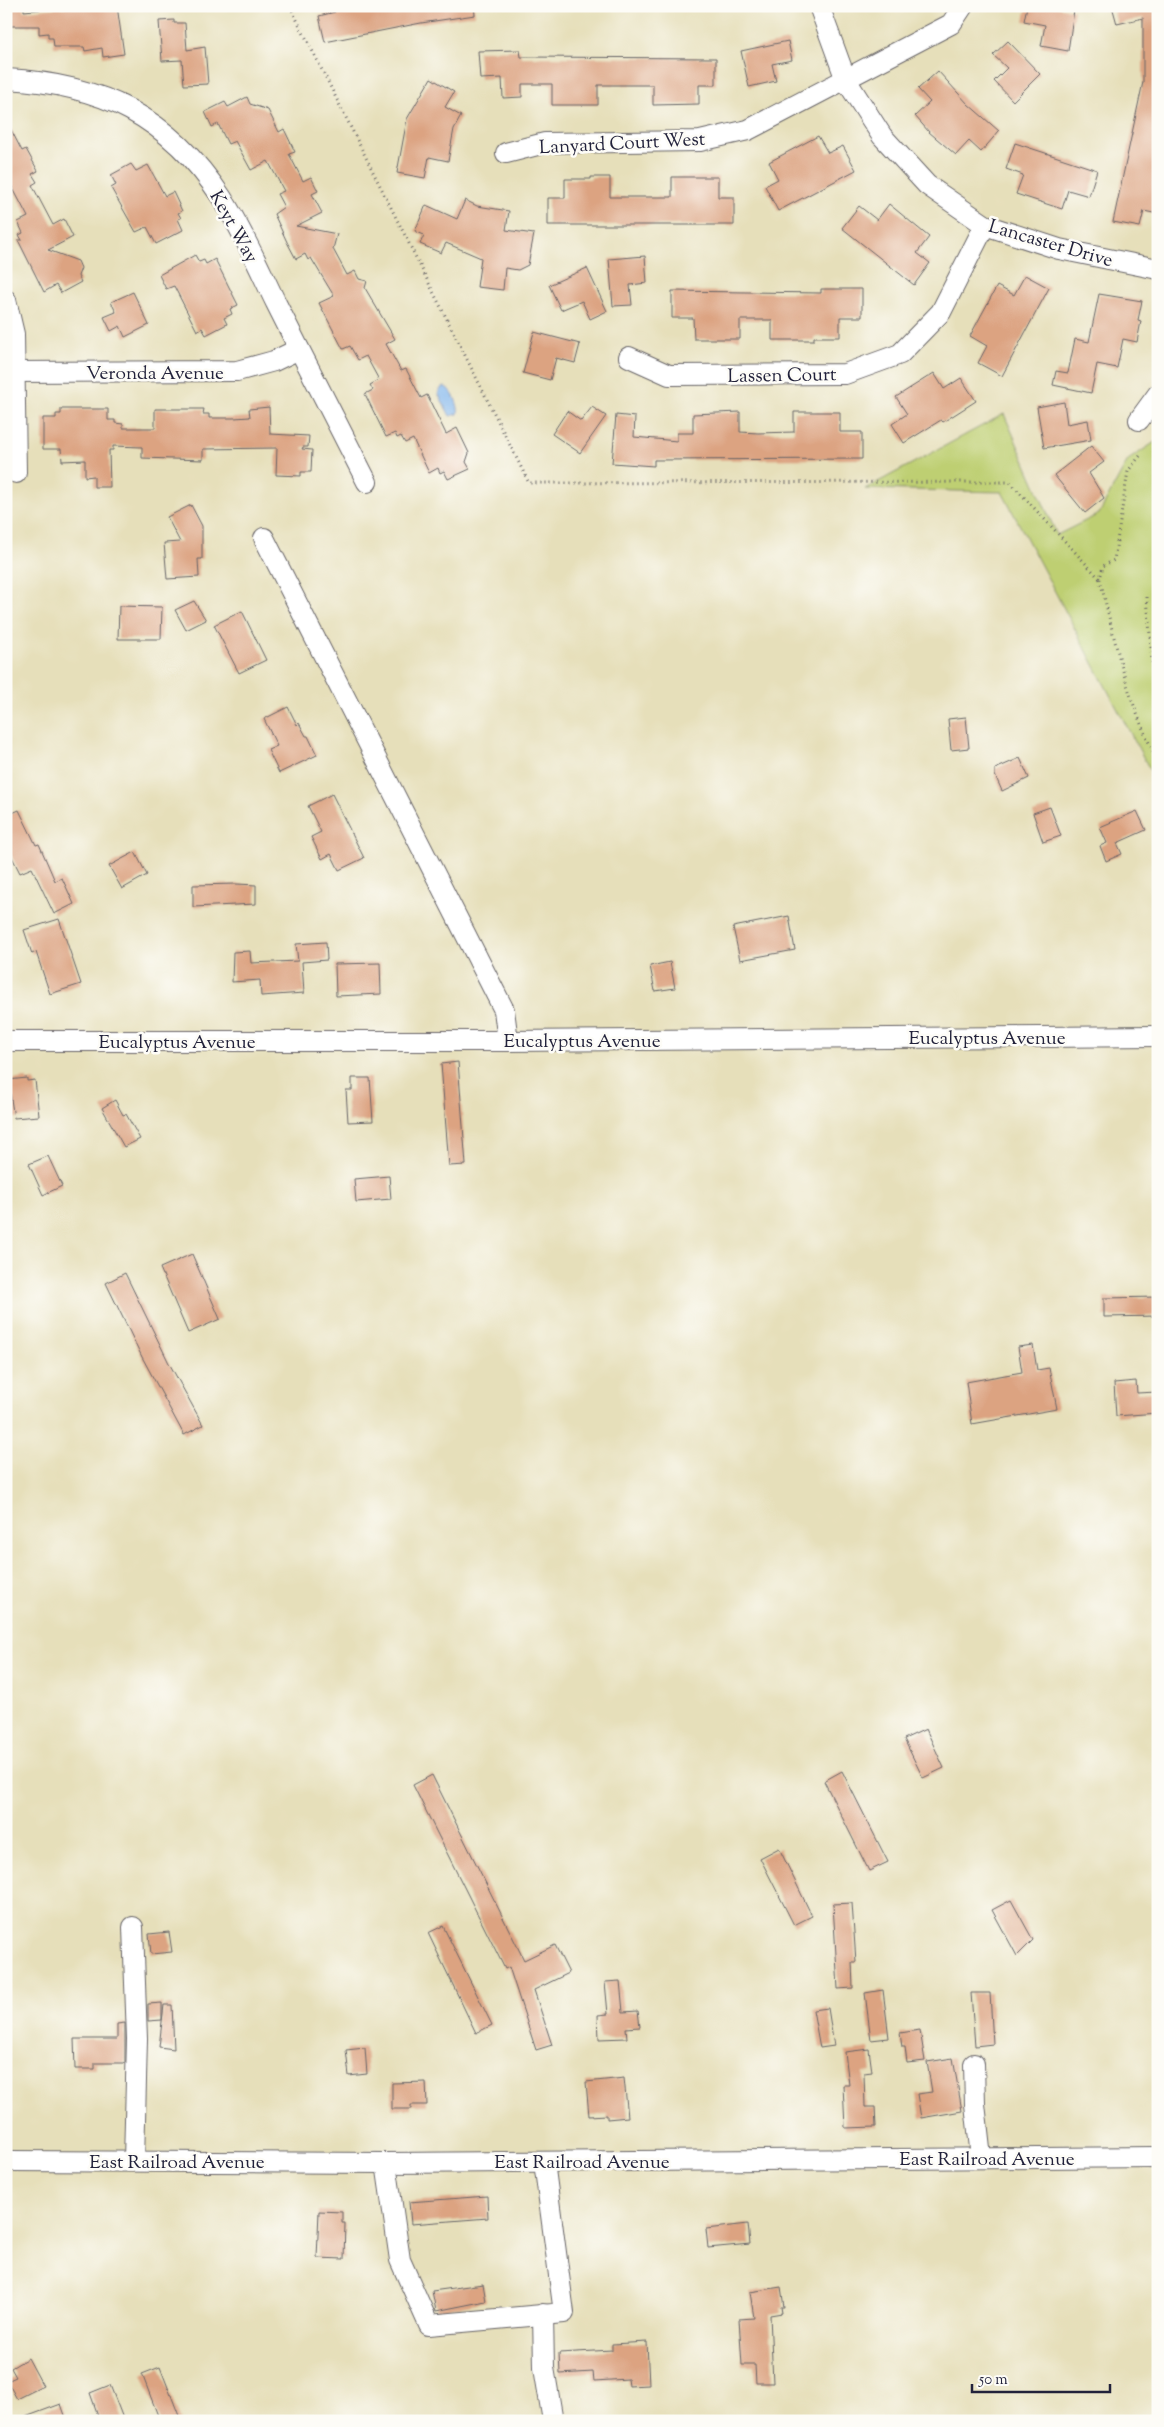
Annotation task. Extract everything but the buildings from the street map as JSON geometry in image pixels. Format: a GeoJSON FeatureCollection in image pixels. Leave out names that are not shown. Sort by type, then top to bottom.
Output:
{"type":"FeatureCollection","features":[{"type":"Feature","properties":{"kind":"street","name":"Lancaster Drive"},"geometry":{"type":"LineString","coordinates":[[819,6],[846,80],[882,136],[927,185],[985,225],[1059,249],[1158,269]]}},
{"type":"Feature","properties":{"kind":"street","name":"Lanyard Court West"},"geometry":{"type":"LineString","coordinates":[[506,152],[544,143],[700,141],[748,130],[951,24],[963,6]]}},
{"type":"Feature","properties":{"kind":"street","name":"Keyt Way"},"geometry":{"type":"LineString","coordinates":[[6,79],[51,82],[94,94],[137,114],[162,130],[195,161],[223,199],[367,482]]}},
{"type":"Feature","properties":{"kind":"street","name":"Lassen Court"},"geometry":{"type":"LineString","coordinates":[[629,357],[669,375],[845,374],[882,361],[900,354],[941,312],[985,225]]}},
{"type":"Feature","properties":{"kind":"street"},"geometry":{"type":"LineString","coordinates":[[6,300],[14,334],[10,372],[16,473]]}},
{"type":"Feature","properties":{"kind":"street","name":"Veronda Avenue"},"geometry":{"type":"LineString","coordinates":[[10,372],[237,371],[274,361],[299,349]]}},
{"type":"Feature","properties":{"kind":"street"},"geometry":{"type":"LineString","coordinates":[[1139,420],[1158,394]]}},
{"type":"Feature","properties":{"kind":"street"},"geometry":{"type":"LineString","coordinates":[[264,538],[504,1010],[508,1041]]}},
{"type":"Feature","properties":{"kind":"street","name":"Eucalyptus Avenue"},"geometry":{"type":"LineString","coordinates":[[6,1041],[508,1041],[1158,1036]]}},
{"type":"Feature","properties":{"kind":"street"},"geometry":{"type":"LineString","coordinates":[[133,1927],[137,2039],[134,2161]]}},
{"type":"Feature","properties":{"kind":"street"},"geometry":{"type":"LineString","coordinates":[[974,2064],[975,2104],[982,2158]]}},
{"type":"Feature","properties":{"kind":"street","name":"East Railroad Avenue"},"geometry":{"type":"LineString","coordinates":[[6,2161],[386,2163],[1158,2158]]}},
{"type":"Feature","properties":{"kind":"street"},"geometry":{"type":"LineString","coordinates":[[386,2163],[400,2260],[429,2325],[564,2313],[544,2162]]}},
{"type":"Feature","properties":{"kind":"street"},"geometry":{"type":"LineString","coordinates":[[543,2314],[544,2368],[553,2421]]}},
{"type":"Feature","properties":{"kind":"path"},"geometry":{"type":"LineString","coordinates":[[1140,456],[1128,471],[1114,560],[1102,566],[1100,579],[1126,683],[1142,732],[1158,762]]}},
{"type":"Feature","properties":{"kind":"path"},"geometry":{"type":"LineString","coordinates":[[1146,597],[1158,737]]}},
{"type":"Feature","properties":{"kind":"green space"},"geometry":{"type":"Polygon","coordinates":[[[1004,414],[1057,535],[1099,514],[1128,460],[1158,440],[1158,785],[1002,492],[865,489],[1004,414]]]}},
{"type":"Feature","properties":{"kind":"water"},"geometry":{"type":"Polygon","coordinates":[[[443,386],[455,398],[458,414],[450,416],[438,393],[443,386]]]}}]}
